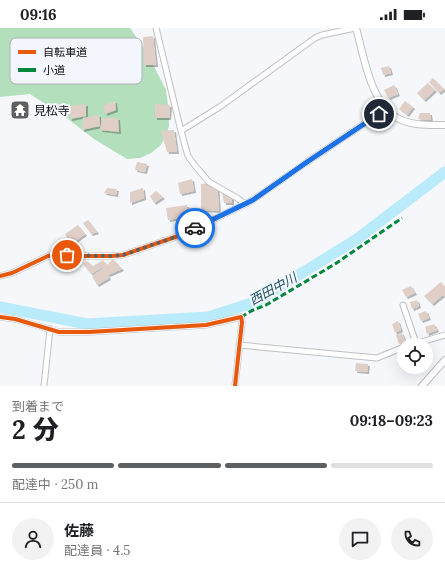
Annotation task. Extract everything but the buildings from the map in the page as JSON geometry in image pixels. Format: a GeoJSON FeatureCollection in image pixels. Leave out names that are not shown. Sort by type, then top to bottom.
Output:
{"type":"FeatureCollection","features":[{"type":"Feature","properties":{"kind":"street"},"geometry":{"type":"LineString","coordinates":[[156,28],[188,156],[213,185],[245,204]]}},
{"type":"Feature","properties":{"kind":"street"},"geometry":{"type":"LineString","coordinates":[[181,131],[221,106],[315,38],[322,35],[356,28],[374,91],[386,109],[397,118],[406,121],[419,124],[445,125]]}},
{"type":"Feature","properties":{"kind":"street"},"geometry":{"type":"LineString","coordinates":[[0,276],[12,273],[48,256],[57,254],[85,256],[123,255],[184,234],[253,200],[386,109]]}},
{"type":"Feature","properties":{"kind":"street"},"geometry":{"type":"LineString","coordinates":[[403,305],[412,338]]}},
{"type":"Feature","properties":{"kind":"street"},"geometry":{"type":"LineString","coordinates":[[0,317],[15,319],[59,332],[124,331],[206,325],[241,317],[242,322],[235,386]]}},
{"type":"Feature","properties":{"kind":"street"},"geometry":{"type":"LineString","coordinates":[[44,386],[50,329]]}},
{"type":"Feature","properties":{"kind":"street"},"geometry":{"type":"LineString","coordinates":[[433,338],[445,335]]}},
{"type":"Feature","properties":{"kind":"street"},"geometry":{"type":"LineString","coordinates":[[239,346],[377,358],[397,350]]}},
{"type":"Feature","properties":{"kind":"street"},"geometry":{"type":"LineString","coordinates":[[422,386],[445,360]]}},
{"type":"Feature","properties":{"kind":"green space"},"geometry":{"type":"Polygon","coordinates":[[[0,28],[130,28],[137,38],[10,38],[10,84],[142,84],[142,45],[166,90],[169,126],[166,136],[160,146],[151,153],[140,158],[127,159],[94,139],[68,119],[30,94],[0,97],[0,28]]]}},
{"type":"Feature","properties":{"kind":"waterway","name":"西田中川"},"geometry":{"type":"LineString","coordinates":[[0,307],[87,324],[208,317],[255,302],[357,239],[445,172]]}},
{"type":"Feature","properties":{"kind":"marked path"},"geometry":{"type":"LineString","coordinates":[[241,317],[266,305],[335,264],[402,218]]}},
{"type":"Feature","properties":{"kind":"cycle path"},"geometry":{"type":"LineString","coordinates":[[0,276],[12,273],[48,256],[57,254],[78,256],[123,255],[184,234],[253,200],[386,109]]}},
{"type":"Feature","properties":{"kind":"cycle path"},"geometry":{"type":"LineString","coordinates":[[0,317],[15,319],[59,332],[89,332],[206,325],[241,317],[242,322],[235,386]]}},
{"type":"Feature","properties":{"kind":"way so far"},"geometry":{"type":"LineString","coordinates":[[67,255],[123,255],[168,238],[184,234],[195,228]]}},
{"type":"Feature","properties":{"kind":"place","name":"見松寺"},"geometry":{"type":"Point","coordinates":[20,110]}},
{"type":"Feature","properties":{"kind":"route"},"geometry":{"type":"LineString","coordinates":[[195,228],[253,200],[379,114]]}}]}
